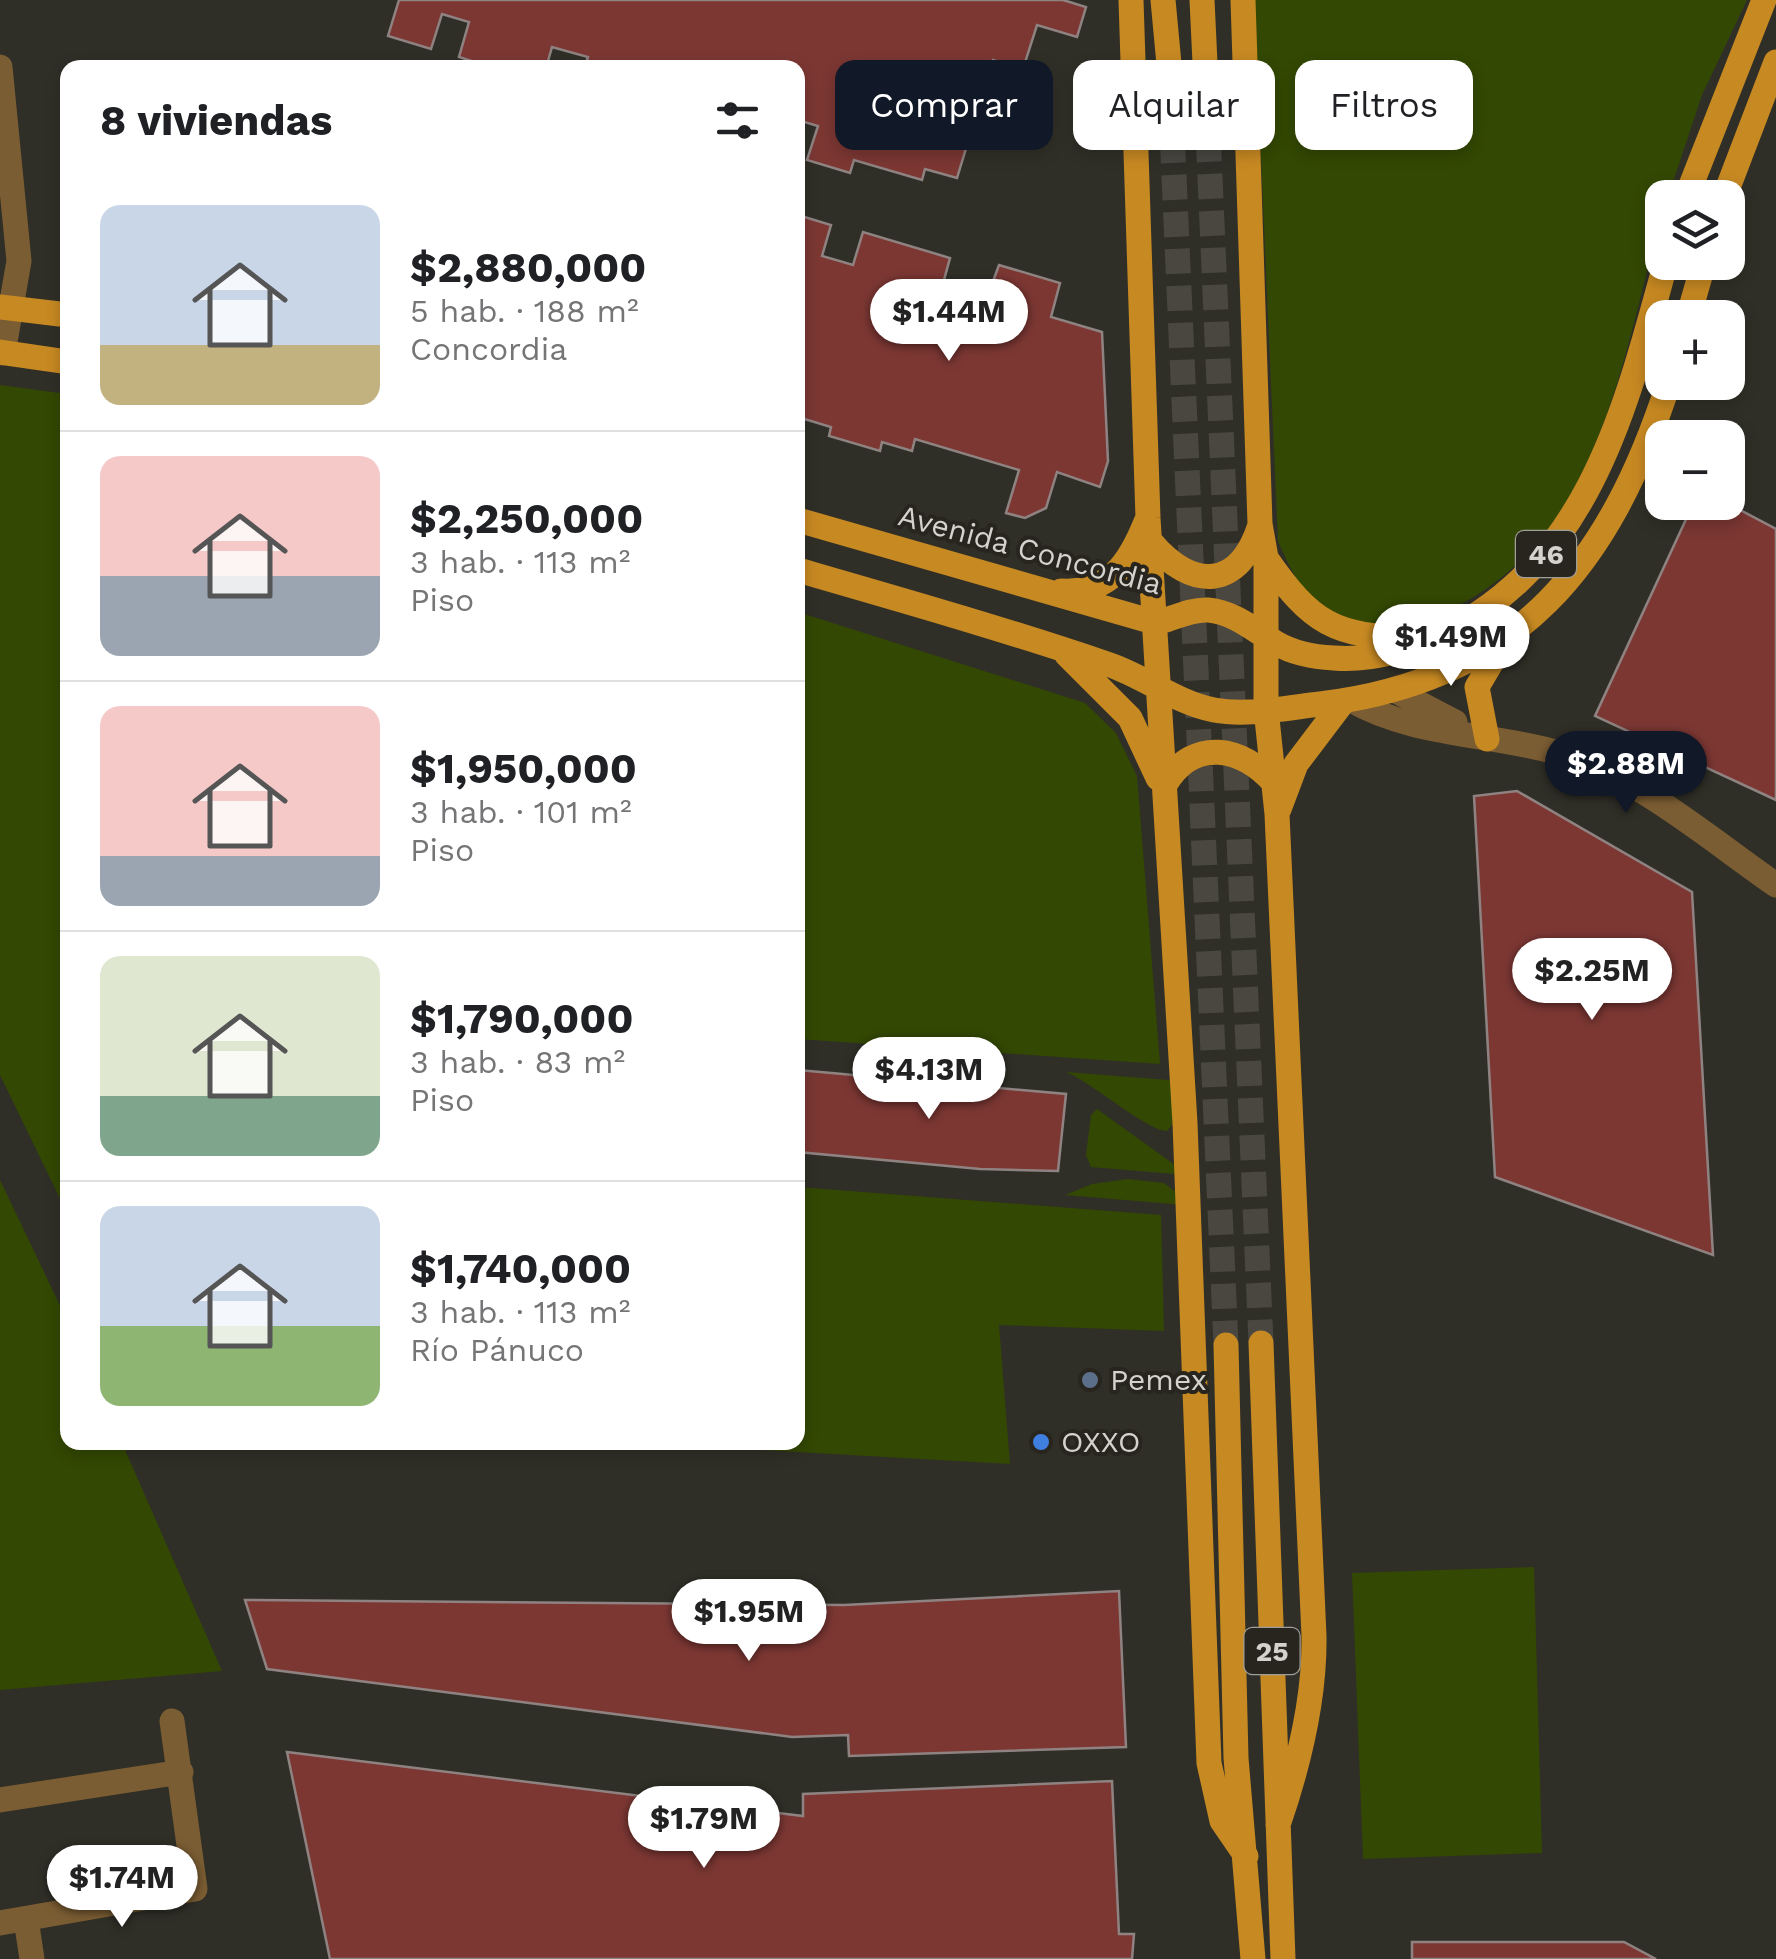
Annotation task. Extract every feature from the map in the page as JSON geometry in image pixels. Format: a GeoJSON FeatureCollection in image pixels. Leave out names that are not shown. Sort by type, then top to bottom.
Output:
{"type":"FeatureCollection","features":[{"type":"Feature","properties":{"kind":"main road"},"geometry":{"type":"LineString","coordinates":[[1131,0],[1149,530],[1158,623],[1185,1123],[1209,1763],[1222,1821],[1246,1856]]}},
{"type":"Feature","properties":{"kind":"main road"},"geometry":{"type":"LineString","coordinates":[[1164,0],[1169,60]]}},
{"type":"Feature","properties":{"kind":"main road"},"geometry":{"type":"LineString","coordinates":[[1202,0],[1205,60]]}},
{"type":"Feature","properties":{"kind":"main road"},"geometry":{"type":"LineString","coordinates":[[1243,0],[1260,524],[1266,558],[1266,709],[1277,814],[1314,1636],[1312,1690],[1293,1781],[1278,1825]]}},
{"type":"Feature","properties":{"kind":"main road"},"geometry":{"type":"LineString","coordinates":[[1693,180],[1764,0]]}},
{"type":"Feature","properties":{"kind":"main road"},"geometry":{"type":"LineString","coordinates":[[1731,180],[1776,62]]}},
{"type":"Feature","properties":{"kind":"main road","name":"Avenida Concordia"},"geometry":{"type":"LineString","coordinates":[[805,522],[1158,623],[1206,610],[1233,617],[1308,655],[1364,660],[1434,637],[1475,618],[1528,573],[1584,501],[1625,408],[1661,280]]}},
{"type":"Feature","properties":{"kind":"main road"},"geometry":{"type":"LineString","coordinates":[[6,307],[60,314]]}},
{"type":"Feature","properties":{"kind":"main road"},"geometry":{"type":"LineString","coordinates":[[2,353],[60,361]]}},
{"type":"Feature","properties":{"kind":"main road","name":"46"},"geometry":{"type":"LineString","coordinates":[[805,572],[1060,648],[1220,711],[1347,701],[1394,690],[1454,667],[1508,636],[1565,585],[1605,533],[1637,470],[1662,400]]}},
{"type":"Feature","properties":{"kind":"main road"},"geometry":{"type":"LineString","coordinates":[[1149,530],[1184,573],[1212,577],[1230,572],[1245,558],[1260,524]]}},
{"type":"Feature","properties":{"kind":"main road"},"geometry":{"type":"LineString","coordinates":[[1038,590],[1070,592],[1108,581],[1127,565],[1149,530]]}},
{"type":"Feature","properties":{"kind":"main road"},"geometry":{"type":"LineString","coordinates":[[1266,558],[1310,613],[1339,630],[1382,638],[1434,637]]}},
{"type":"Feature","properties":{"kind":"main road"},"geometry":{"type":"LineString","coordinates":[[1484,738],[1477,687],[1508,636]]}},
{"type":"Feature","properties":{"kind":"main road"},"geometry":{"type":"LineString","coordinates":[[1060,648],[1130,718],[1166,792]]}},
{"type":"Feature","properties":{"kind":"main road"},"geometry":{"type":"LineString","coordinates":[[1277,814],[1296,764],[1347,701]]}},
{"type":"Feature","properties":{"kind":"main road"},"geometry":{"type":"LineString","coordinates":[[1166,792],[1189,758],[1224,750],[1258,765],[1274,783]]}},
{"type":"Feature","properties":{"kind":"main road","name":"25"},"geometry":{"type":"LineString","coordinates":[[1261,1343],[1284,1959]]}},
{"type":"Feature","properties":{"kind":"main road","name":"25"},"geometry":{"type":"LineString","coordinates":[[1226,1345],[1236,1758],[1253,1959]]}},
{"type":"Feature","properties":{"kind":"street"},"geometry":{"type":"LineString","coordinates":[[0,67],[18,261],[6,307],[2,353]]}},
{"type":"Feature","properties":{"kind":"street"},"geometry":{"type":"LineString","coordinates":[[1394,690],[1484,738]]}},
{"type":"Feature","properties":{"kind":"street"},"geometry":{"type":"LineString","coordinates":[[1347,701],[1385,716],[1555,752],[1610,772],[1776,885]]}},
{"type":"Feature","properties":{"kind":"street"},"geometry":{"type":"LineString","coordinates":[[32,1959],[13,1921],[191,1891],[197,1882],[172,1721]]}},
{"type":"Feature","properties":{"kind":"street"},"geometry":{"type":"LineString","coordinates":[[0,1800],[180,1772]]}},
{"type":"Feature","properties":{"kind":"green space"},"geometry":{"type":"Polygon","coordinates":[[[1254,0],[1747,0],[1702,95],[1674,180],[1645,180],[1645,279],[1619,377],[1578,482],[1548,529],[1511,569],[1465,602],[1418,623],[1387,628],[1365,626],[1331,615],[1306,592],[1278,541],[1261,150],[1275,150],[1275,60],[1257,60],[1254,0]]]}},
{"type":"Feature","properties":{"kind":"green space"},"geometry":{"type":"Polygon","coordinates":[[[0,385],[60,393],[60,1199],[0,1075],[0,385]]]}},
{"type":"Feature","properties":{"kind":"green space"},"geometry":{"type":"Polygon","coordinates":[[[805,614],[1085,703],[1116,733],[1137,776],[1160,1064],[805,1039],[805,614]]]}},
{"type":"Feature","properties":{"kind":"green space"},"geometry":{"type":"Polygon","coordinates":[[[1066,1072],[1181,1081],[1174,1123],[1167,1131],[1158,1129],[1066,1072]]]}},
{"type":"Feature","properties":{"kind":"green space"},"geometry":{"type":"Polygon","coordinates":[[[1097,1109],[1175,1165],[1175,1174],[1091,1167],[1086,1155],[1091,1115],[1097,1109]]]}},
{"type":"Feature","properties":{"kind":"green space"},"geometry":{"type":"Polygon","coordinates":[[[1128,1179],[1164,1183],[1184,1198],[1185,1205],[1065,1195],[1092,1184],[1128,1179]]]}},
{"type":"Feature","properties":{"kind":"green space"},"geometry":{"type":"Polygon","coordinates":[[[0,1180],[60,1305],[60,1450],[125,1450],[222,1671],[0,1690],[0,1180]]]}},
{"type":"Feature","properties":{"kind":"green space"},"geometry":{"type":"Polygon","coordinates":[[[805,1188],[1161,1215],[1164,1331],[999,1325],[1010,1464],[763,1450],[805,1450],[805,1188]]]}},
{"type":"Feature","properties":{"kind":"green space"},"geometry":{"type":"Polygon","coordinates":[[[1534,1567],[1542,1853],[1363,1859],[1352,1573],[1534,1567]]]}},
{"type":"Feature","properties":{"kind":"building"},"geometry":{"type":"Polygon","coordinates":[[[399,0],[1063,0],[1086,7],[1077,37],[1037,25],[1026,60],[835,60],[835,150],[966,150],[957,178],[925,169],[922,180],[854,160],[850,173],[807,160],[818,126],[805,122],[805,60],[587,60],[588,57],[552,47],[548,60],[468,60],[459,57],[469,22],[442,14],[431,49],[388,36],[399,0]]]}},
{"type":"Feature","properties":{"kind":"building"},"geometry":{"type":"Polygon","coordinates":[[[805,217],[831,225],[822,256],[853,265],[863,232],[950,258],[941,291],[985,303],[999,265],[1060,283],[1051,317],[1102,332],[1108,461],[1100,487],[1057,472],[1046,508],[1025,518],[1006,513],[1019,470],[915,439],[912,451],[882,442],[880,451],[829,436],[831,427],[805,419],[805,217]]]}},
{"type":"Feature","properties":{"kind":"building"},"geometry":{"type":"Polygon","coordinates":[[[1745,513],[1776,529],[1776,800],[1595,716],[1686,520],[1745,520],[1745,513]]]}},
{"type":"Feature","properties":{"kind":"building"},"geometry":{"type":"Polygon","coordinates":[[[1517,791],[1692,892],[1713,1255],[1495,1177],[1474,796],[1517,791]]]}},
{"type":"Feature","properties":{"kind":"building"},"geometry":{"type":"Polygon","coordinates":[[[805,1071],[1066,1094],[1058,1171],[980,1169],[805,1153],[805,1071]]]}},
{"type":"Feature","properties":{"kind":"building"},"geometry":{"type":"Polygon","coordinates":[[[1119,1591],[1126,1747],[849,1756],[848,1735],[792,1737],[267,1669],[245,1600],[844,1605],[1119,1591]]]}},
{"type":"Feature","properties":{"kind":"building"},"geometry":{"type":"Polygon","coordinates":[[[287,1752],[803,1816],[803,1794],[1112,1781],[1119,1934],[1134,1934],[1132,1959],[330,1959],[287,1752]]]}},
{"type":"Feature","properties":{"kind":"building"},"geometry":{"type":"Polygon","coordinates":[[[1412,1942],[1624,1942],[1656,1959],[1412,1959],[1412,1942]]]}},
{"type":"Feature","properties":{"kind":"tunnel"},"geometry":{"type":"LineString","coordinates":[[1173,150],[1226,1345]]}},
{"type":"Feature","properties":{"kind":"tunnel"},"geometry":{"type":"LineString","coordinates":[[1209,150],[1261,1343]]}},
{"type":"Feature","properties":{"kind":"place","name":"Pemex"},"geometry":{"type":"Point","coordinates":[1090,1380]}},
{"type":"Feature","properties":{"kind":"place","name":"OXXO"},"geometry":{"type":"Point","coordinates":[1041,1442]}}]}
